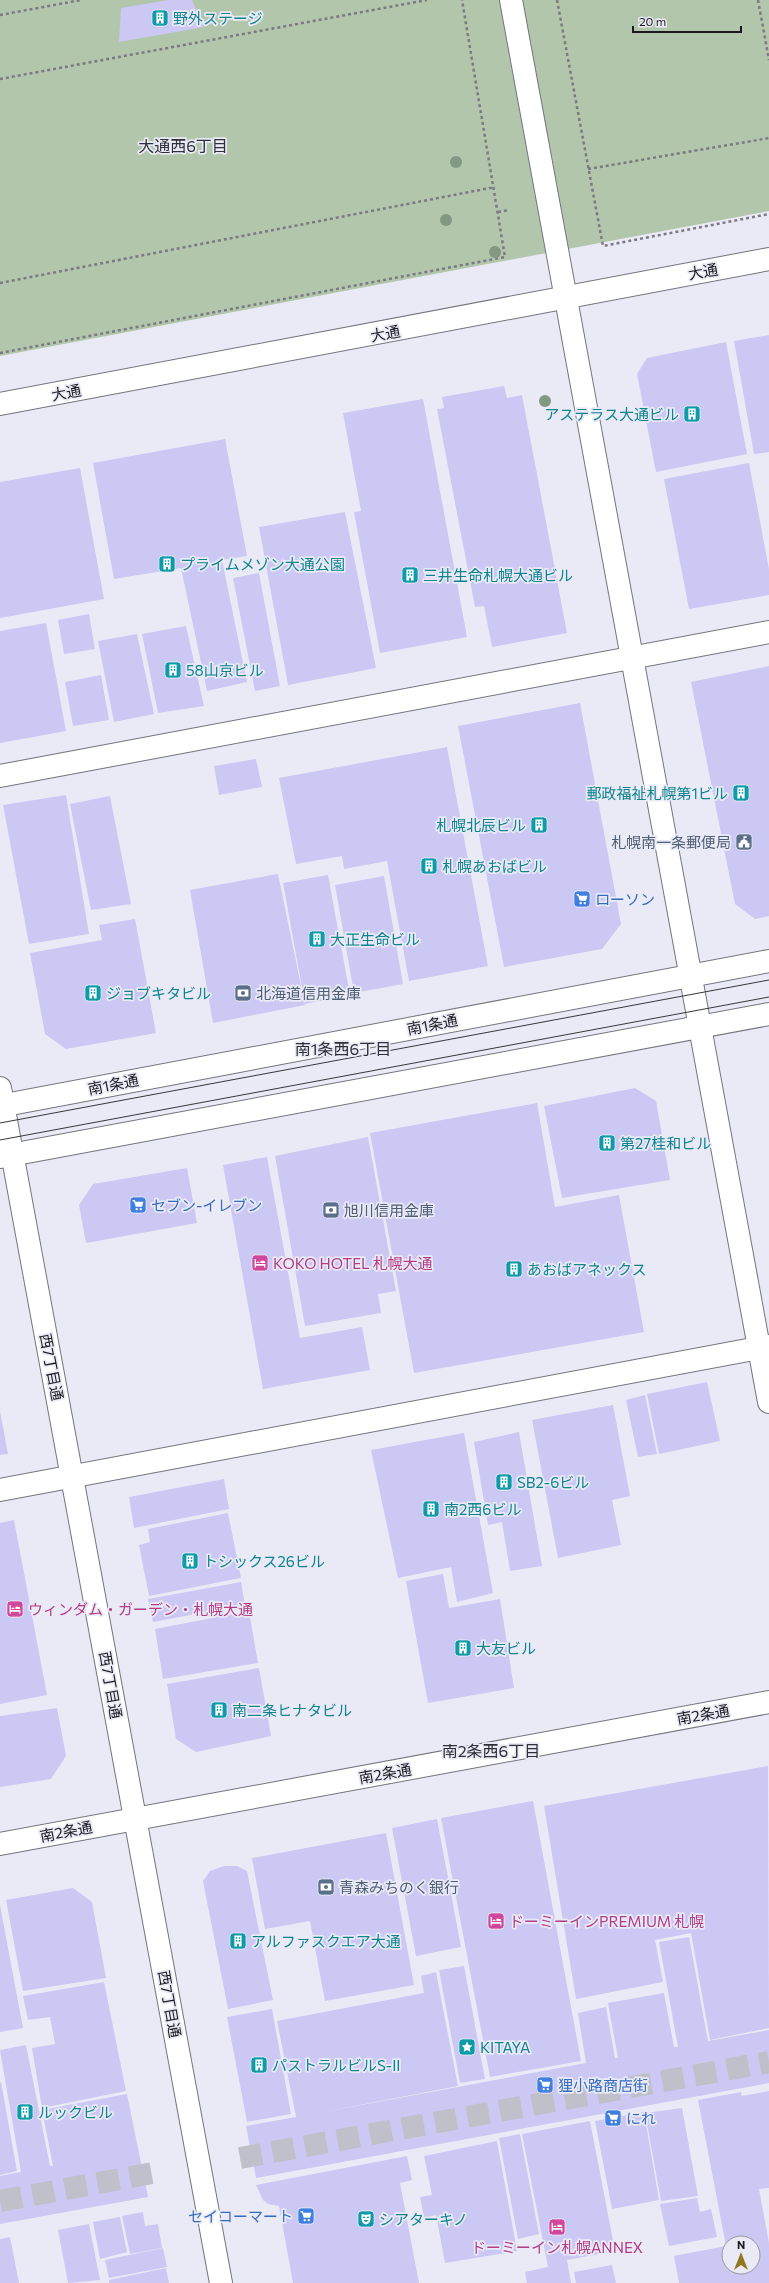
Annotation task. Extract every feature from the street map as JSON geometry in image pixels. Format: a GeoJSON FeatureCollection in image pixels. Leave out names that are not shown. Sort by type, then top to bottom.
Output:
{"type":"FeatureCollection","features":[{"type":"Feature","properties":{"kind":"street"},"geometry":{"type":"LineString","coordinates":[[511,0],[690,975],[764,1347],[769,1402]]}},
{"type":"Feature","properties":{"kind":"street","name":"大通"},"geometry":{"type":"LineString","coordinates":[[0,404],[769,259]]}},
{"type":"Feature","properties":{"kind":"street"},"geometry":{"type":"LineString","coordinates":[[0,776],[769,632]]}},
{"type":"Feature","properties":{"kind":"street","name":"南1条通"},"geometry":{"type":"LineString","coordinates":[[1,1099],[769,961]]}},
{"type":"Feature","properties":{"kind":"street"},"geometry":{"type":"LineString","coordinates":[[6,1155],[769,1014]]}},
{"type":"Feature","properties":{"kind":"street","name":"西7丁目通"},"geometry":{"type":"LineString","coordinates":[[1,1099],[6,1155],[73,1477],[221,2283]]}},
{"type":"Feature","properties":{"kind":"street"},"geometry":{"type":"LineString","coordinates":[[0,1490],[764,1347]]}},
{"type":"Feature","properties":{"kind":"street","name":"南2条通"},"geometry":{"type":"LineString","coordinates":[[0,1844],[769,1702]]}},
{"type":"Feature","properties":{"kind":"path"},"geometry":{"type":"LineString","coordinates":[[0,15],[81,0]]}},
{"type":"Feature","properties":{"kind":"path"},"geometry":{"type":"LineString","coordinates":[[0,79],[426,0]]}},
{"type":"Feature","properties":{"kind":"path"},"geometry":{"type":"LineString","coordinates":[[0,353],[505,257],[495,187],[462,0]]}},
{"type":"Feature","properties":{"kind":"path"},"geometry":{"type":"LineString","coordinates":[[557,0],[603,246],[769,214]]}},
{"type":"Feature","properties":{"kind":"path"},"geometry":{"type":"LineString","coordinates":[[758,0],[769,60]]}},
{"type":"Feature","properties":{"kind":"path"},"geometry":{"type":"LineString","coordinates":[[588,169],[769,138]]}},
{"type":"Feature","properties":{"kind":"path"},"geometry":{"type":"LineString","coordinates":[[0,283],[495,187]]}},
{"type":"Feature","properties":{"kind":"path"},"geometry":{"type":"LineString","coordinates":[[498,212],[509,210]]}},
{"type":"Feature","properties":{"kind":"green space"},"geometry":{"type":"Polygon","coordinates":[[[0,0],[769,0],[769,211],[0,356],[0,0]]]}},
{"type":"Feature","properties":{"kind":"building","name":"野外ステージ"},"geometry":{"type":"Polygon","coordinates":[[[168,0],[192,0],[204,27],[119,42],[121,8],[168,0]]]}},
{"type":"Feature","properties":{"kind":"building"},"geometry":{"type":"Polygon","coordinates":[[[769,335],[769,452],[754,454],[734,341],[769,335]]]}},
{"type":"Feature","properties":{"kind":"building","name":"アステラス大通ビル"},"geometry":{"type":"Polygon","coordinates":[[[726,342],[747,454],[656,472],[637,374],[647,358],[726,342]]]}},
{"type":"Feature","properties":{"kind":"building"},"geometry":{"type":"Polygon","coordinates":[[[504,386],[507,398],[522,395],[567,633],[492,647],[484,606],[475,607],[437,409],[444,408],[442,397],[504,386]]]}},
{"type":"Feature","properties":{"kind":"building","name":"三井生命札幌大通ビル"},"geometry":{"type":"Polygon","coordinates":[[[423,399],[467,637],[380,653],[354,512],[361,511],[343,413],[423,399]]]}},
{"type":"Feature","properties":{"kind":"building","name":"プライムメゾン大通公園"},"geometry":{"type":"Polygon","coordinates":[[[225,439],[247,556],[222,560],[247,682],[207,691],[181,568],[114,579],[93,463],[225,439]]]}},
{"type":"Feature","properties":{"kind":"building"},"geometry":{"type":"Polygon","coordinates":[[[749,463],[769,569],[769,595],[689,609],[664,479],[749,463]]]}},
{"type":"Feature","properties":{"kind":"building"},"geometry":{"type":"Polygon","coordinates":[[[80,468],[104,599],[0,618],[0,482],[80,468]]]}},
{"type":"Feature","properties":{"kind":"building"},"geometry":{"type":"Polygon","coordinates":[[[345,512],[376,668],[288,685],[259,527],[345,512]]]}},
{"type":"Feature","properties":{"kind":"building"},"geometry":{"type":"Polygon","coordinates":[[[259,573],[280,686],[255,691],[233,578],[259,573]]]}},
{"type":"Feature","properties":{"kind":"building"},"geometry":{"type":"Polygon","coordinates":[[[89,614],[95,649],[64,654],[58,620],[89,614]]]}},
{"type":"Feature","properties":{"kind":"building"},"geometry":{"type":"Polygon","coordinates":[[[46,623],[66,731],[0,743],[0,631],[46,623]]]}},
{"type":"Feature","properties":{"kind":"building","name":"58山京ビル"},"geometry":{"type":"Polygon","coordinates":[[[186,626],[204,706],[158,713],[142,634],[186,626]]]}},
{"type":"Feature","properties":{"kind":"building"},"geometry":{"type":"Polygon","coordinates":[[[137,634],[154,714],[114,722],[98,641],[137,634]]]}},
{"type":"Feature","properties":{"kind":"building","name":"郵政福祉札幌第1ビル"},"geometry":{"type":"Polygon","coordinates":[[[769,666],[769,916],[755,919],[735,904],[691,682],[769,666]]]}},
{"type":"Feature","properties":{"kind":"building"},"geometry":{"type":"Polygon","coordinates":[[[101,675],[109,720],[73,726],[65,682],[101,675]]]}},
{"type":"Feature","properties":{"kind":"building","name":"札幌北辰ビル"},"geometry":{"type":"Polygon","coordinates":[[[580,703],[621,924],[602,949],[504,967],[458,726],[580,703]]]}},
{"type":"Feature","properties":{"kind":"building","name":"札幌あおばビル"},"geometry":{"type":"Polygon","coordinates":[[[447,747],[488,966],[409,981],[387,861],[344,869],[342,856],[296,864],[279,778],[447,747]]]}},
{"type":"Feature","properties":{"kind":"building"},"geometry":{"type":"Polygon","coordinates":[[[256,759],[262,787],[219,795],[214,766],[256,759]]]}},
{"type":"Feature","properties":{"kind":"building"},"geometry":{"type":"Polygon","coordinates":[[[66,795],[89,934],[29,944],[3,805],[66,795]]]}},
{"type":"Feature","properties":{"kind":"building"},"geometry":{"type":"Polygon","coordinates":[[[110,796],[131,904],[91,910],[70,804],[110,796]]]}},
{"type":"Feature","properties":{"kind":"building"},"geometry":{"type":"Polygon","coordinates":[[[278,874],[305,1005],[213,1023],[190,890],[278,874]]]}},
{"type":"Feature","properties":{"kind":"building","name":"大正生命ビル"},"geometry":{"type":"Polygon","coordinates":[[[328,875],[350,995],[305,1004],[283,883],[328,875]]]}},
{"type":"Feature","properties":{"kind":"building"},"geometry":{"type":"Polygon","coordinates":[[[384,876],[403,984],[354,993],[335,885],[384,876]]]}},
{"type":"Feature","properties":{"kind":"building","name":"ジョブキタビル"},"geometry":{"type":"Polygon","coordinates":[[[135,919],[156,1033],[66,1049],[45,1034],[30,953],[102,940],[99,925],[135,919]]]}},
{"type":"Feature","properties":{"kind":"building","name":"第27桂和ビル"},"geometry":{"type":"Polygon","coordinates":[[[635,1088],[656,1101],[670,1180],[562,1198],[544,1106],[635,1088]]]}},
{"type":"Feature","properties":{"kind":"building","name":"あおばアネックス"},"geometry":{"type":"Polygon","coordinates":[[[537,1103],[555,1207],[619,1195],[644,1332],[414,1373],[370,1133],[537,1103]]]}},
{"type":"Feature","properties":{"kind":"building"},"geometry":{"type":"Polygon","coordinates":[[[368,1137],[396,1291],[378,1294],[381,1313],[305,1326],[275,1156],[368,1137]]]}},
{"type":"Feature","properties":{"kind":"building"},"geometry":{"type":"Polygon","coordinates":[[[267,1157],[300,1338],[362,1327],[370,1370],[263,1389],[223,1165],[267,1157]]]}},
{"type":"Feature","properties":{"kind":"building"},"geometry":{"type":"Polygon","coordinates":[[[187,1168],[197,1223],[86,1243],[79,1205],[93,1184],[187,1168]]]}},
{"type":"Feature","properties":{"kind":"building"},"geometry":{"type":"Polygon","coordinates":[[[707,1382],[720,1441],[659,1454],[647,1394],[707,1382]]]}},
{"type":"Feature","properties":{"kind":"building"},"geometry":{"type":"Polygon","coordinates":[[[645,1395],[657,1454],[638,1457],[626,1400],[645,1395]]]}},
{"type":"Feature","properties":{"kind":"building"},"geometry":{"type":"Polygon","coordinates":[[[613,1405],[630,1496],[612,1500],[621,1545],[558,1558],[532,1420],[613,1405]]]}},
{"type":"Feature","properties":{"kind":"building"},"geometry":{"type":"Polygon","coordinates":[[[0,1411],[8,1454],[0,1455],[0,1411]]]}},
{"type":"Feature","properties":{"kind":"building","name":"SB2-6ビル"},"geometry":{"type":"Polygon","coordinates":[[[519,1432],[542,1566],[510,1571],[502,1522],[488,1525],[474,1442],[519,1432]]]}},
{"type":"Feature","properties":{"kind":"building","name":"南2西6ビル"},"geometry":{"type":"Polygon","coordinates":[[[464,1433],[493,1593],[457,1602],[451,1567],[398,1578],[371,1450],[464,1433]]]}},
{"type":"Feature","properties":{"kind":"building"},"geometry":{"type":"Polygon","coordinates":[[[224,1479],[229,1509],[134,1528],[129,1497],[224,1479]]]}},
{"type":"Feature","properties":{"kind":"building","name":"トシックス26ビル"},"geometry":{"type":"Polygon","coordinates":[[[228,1513],[241,1578],[149,1596],[139,1545],[150,1542],[148,1529],[228,1513]]]}},
{"type":"Feature","properties":{"kind":"building","name":"ウィンダム・ガーデン・札幌大通"},"geometry":{"type":"Polygon","coordinates":[[[14,1520],[47,1695],[0,1704],[0,1523],[14,1520]]]}},
{"type":"Feature","properties":{"kind":"building","name":"大友ビル"},"geometry":{"type":"Polygon","coordinates":[[[443,1574],[449,1608],[500,1599],[514,1688],[428,1703],[406,1581],[443,1574]]]}},
{"type":"Feature","properties":{"kind":"building"},"geometry":{"type":"Polygon","coordinates":[[[241,1582],[245,1605],[153,1622],[148,1599],[241,1582]]]}},
{"type":"Feature","properties":{"kind":"building"},"geometry":{"type":"Polygon","coordinates":[[[249,1611],[258,1663],[163,1679],[155,1629],[249,1611]]]}},
{"type":"Feature","properties":{"kind":"building","name":"南二条ヒナタビル"},"geometry":{"type":"Polygon","coordinates":[[[259,1668],[271,1736],[196,1752],[176,1739],[167,1684],[259,1668]]]}},
{"type":"Feature","properties":{"kind":"building"},"geometry":{"type":"Polygon","coordinates":[[[57,1708],[66,1756],[51,1779],[0,1787],[0,1716],[57,1708]]]}},
{"type":"Feature","properties":{"kind":"building"},"geometry":{"type":"Polygon","coordinates":[[[768,1766],[769,2028],[710,2040],[691,1933],[655,1940],[663,1982],[576,1999],[544,1806],[768,1766]]]}},
{"type":"Feature","properties":{"kind":"building"},"geometry":{"type":"Polygon","coordinates":[[[533,1801],[581,2061],[490,2077],[441,1818],[533,1801]]]}},
{"type":"Feature","properties":{"kind":"building"},"geometry":{"type":"Polygon","coordinates":[[[437,1819],[461,1947],[416,1956],[392,1828],[437,1819]]]}},
{"type":"Feature","properties":{"kind":"building"},"geometry":{"type":"Polygon","coordinates":[[[386,1833],[414,1985],[325,2001],[310,1921],[265,1929],[252,1858],[386,1833]]]}},
{"type":"Feature","properties":{"kind":"building","name":"アルファスクエア大通"},"geometry":{"type":"Polygon","coordinates":[[[224,1866],[237,1866],[247,1871],[273,2000],[228,2009],[203,1881],[210,1871],[224,1866]]]}},
{"type":"Feature","properties":{"kind":"building"},"geometry":{"type":"Polygon","coordinates":[[[73,1888],[92,1902],[106,1978],[23,1991],[6,1900],[73,1888]]]}},
{"type":"Feature","properties":{"kind":"building"},"geometry":{"type":"Polygon","coordinates":[[[0,1905],[23,2028],[0,2032],[0,1905]]]}},
{"type":"Feature","properties":{"kind":"building"},"geometry":{"type":"Polygon","coordinates":[[[689,1937],[708,2041],[769,2030],[769,2083],[256,2178],[246,2126],[296,2117],[277,2021],[424,1993],[421,1976],[436,1972],[458,2086],[313,2114],[586,2063],[578,2013],[606,2007],[615,2058],[618,2058],[608,2003],[664,1993],[674,2047],[678,2047],[659,1942],[689,1937]]]}},
{"type":"Feature","properties":{"kind":"building"},"geometry":{"type":"Polygon","coordinates":[[[464,1966],[485,2079],[460,2083],[439,1970],[464,1966]]]}},
{"type":"Feature","properties":{"kind":"building"},"geometry":{"type":"Polygon","coordinates":[[[104,1982],[126,2091],[42,2108],[32,2048],[55,2044],[50,2017],[28,2020],[23,1996],[104,1982]]]}},
{"type":"Feature","properties":{"kind":"building","name":"パストラルビルS-II"},"geometry":{"type":"Polygon","coordinates":[[[272,2009],[291,2114],[247,2122],[227,2017],[272,2009]]]}},
{"type":"Feature","properties":{"kind":"building"},"geometry":{"type":"Polygon","coordinates":[[[26,2045],[50,2166],[53,2166],[42,2110],[127,2094],[148,2197],[0,2224],[0,2176],[21,2172],[0,2050],[26,2045]]]}},
{"type":"Feature","properties":{"kind":"building"},"geometry":{"type":"Polygon","coordinates":[[[1,2082],[17,2171],[0,2175],[0,2083],[1,2082]]]}},
{"type":"Feature","properties":{"kind":"building"},"geometry":{"type":"Polygon","coordinates":[[[769,2091],[769,2188],[759,2189],[769,2243],[769,2283],[679,2283],[674,2256],[721,2247],[721,2275],[761,2275],[761,2235],[724,2235],[698,2100],[741,2092],[742,2096],[769,2091]]]}},
{"type":"Feature","properties":{"kind":"building"},"geometry":{"type":"Polygon","coordinates":[[[682,2108],[698,2196],[661,2201],[645,2113],[682,2108]]]}},
{"type":"Feature","properties":{"kind":"building"},"geometry":{"type":"Polygon","coordinates":[[[644,2112],[659,2200],[612,2209],[595,2121],[644,2112]]]}},
{"type":"Feature","properties":{"kind":"building"},"geometry":{"type":"Polygon","coordinates":[[[590,2121],[615,2251],[567,2260],[571,2283],[527,2283],[525,2272],[548,2267],[522,2134],[590,2121]]]}},
{"type":"Feature","properties":{"kind":"building"},"geometry":{"type":"Polygon","coordinates":[[[520,2134],[539,2234],[518,2239],[499,2138],[520,2134]]]}},
{"type":"Feature","properties":{"kind":"building"},"geometry":{"type":"Polygon","coordinates":[[[497,2141],[517,2251],[445,2263],[436,2215],[424,2218],[420,2197],[432,2195],[424,2156],[497,2141]]]}},
{"type":"Feature","properties":{"kind":"building"},"geometry":{"type":"Polygon","coordinates":[[[407,2156],[412,2180],[400,2183],[419,2283],[293,2283],[279,2206],[268,2204],[263,2200],[256,2185],[407,2156]]]}},
{"type":"Feature","properties":{"kind":"building"},"geometry":{"type":"Polygon","coordinates":[[[697,2198],[700,2212],[711,2209],[717,2237],[669,2246],[660,2204],[697,2198]]]}},
{"type":"Feature","properties":{"kind":"building"},"geometry":{"type":"Polygon","coordinates":[[[143,2212],[145,2226],[158,2224],[162,2248],[130,2254],[122,2216],[143,2212]]]}},
{"type":"Feature","properties":{"kind":"building"},"geometry":{"type":"Polygon","coordinates":[[[120,2217],[127,2252],[100,2259],[93,2222],[120,2217]]]}},
{"type":"Feature","properties":{"kind":"building"},"geometry":{"type":"Polygon","coordinates":[[[89,2224],[100,2280],[68,2283],[58,2230],[89,2224]]]}},
{"type":"Feature","properties":{"kind":"building"},"geometry":{"type":"Polygon","coordinates":[[[10,2237],[19,2283],[0,2283],[0,2239],[10,2237]]]}},
{"type":"Feature","properties":{"kind":"building"},"geometry":{"type":"Polygon","coordinates":[[[163,2248],[167,2267],[109,2278],[105,2260],[163,2248]]]}},
{"type":"Feature","properties":{"kind":"building"},"geometry":{"type":"Polygon","coordinates":[[[612,2265],[616,2283],[576,2283],[574,2272],[612,2265]]]}},
{"type":"Feature","properties":{"kind":"building"},"geometry":{"type":"Polygon","coordinates":[[[166,2268],[169,2283],[109,2283],[109,2280],[166,2268]]]}},
{"type":"Feature","properties":{"kind":"tunnel"},"geometry":{"type":"LineString","coordinates":[[240,2158],[769,2062]]}},
{"type":"Feature","properties":{"kind":"tunnel"},"geometry":{"type":"LineString","coordinates":[[0,2201],[153,2173]]}},
{"type":"Feature","properties":{"kind":"tram line"},"geometry":{"type":"LineString","coordinates":[[0,1123],[769,980]]}},
{"type":"Feature","properties":{"kind":"tram line"},"geometry":{"type":"LineString","coordinates":[[0,1140],[769,997]]}},
{"type":"Feature","properties":{"kind":"place","name":"野外ステージ"},"geometry":{"type":"Point","coordinates":[160,18]}},
{"type":"Feature","properties":{"kind":"place","name":"アステラス大通ビル"},"geometry":{"type":"Point","coordinates":[692,414]}},
{"type":"Feature","properties":{"kind":"place","name":"プライムメゾン大通公園"},"geometry":{"type":"Point","coordinates":[167,564]}},
{"type":"Feature","properties":{"kind":"place","name":"三井生命札幌大通ビル"},"geometry":{"type":"Point","coordinates":[410,575]}},
{"type":"Feature","properties":{"kind":"place","name":"58山京ビル"},"geometry":{"type":"Point","coordinates":[173,670]}},
{"type":"Feature","properties":{"kind":"place","name":"郵政福祉札幌第1ビル"},"geometry":{"type":"Point","coordinates":[741,793]}},
{"type":"Feature","properties":{"kind":"place","name":"札幌北辰ビル"},"geometry":{"type":"Point","coordinates":[539,825]}},
{"type":"Feature","properties":{"kind":"place","name":"札幌南一条郵便局"},"geometry":{"type":"Point","coordinates":[744,842]}},
{"type":"Feature","properties":{"kind":"place","name":"札幌あおばビル"},"geometry":{"type":"Point","coordinates":[429,866]}},
{"type":"Feature","properties":{"kind":"place","name":"ローソン"},"geometry":{"type":"Point","coordinates":[582,899]}},
{"type":"Feature","properties":{"kind":"place","name":"大正生命ビル"},"geometry":{"type":"Point","coordinates":[317,939]}},
{"type":"Feature","properties":{"kind":"place","name":"ジョブキタビル"},"geometry":{"type":"Point","coordinates":[93,993]}},
{"type":"Feature","properties":{"kind":"place","name":"北海道信用金庫"},"geometry":{"type":"Point","coordinates":[243,993]}},
{"type":"Feature","properties":{"kind":"place","name":"第27桂和ビル"},"geometry":{"type":"Point","coordinates":[607,1143]}},
{"type":"Feature","properties":{"kind":"place","name":"セブン-イレブン"},"geometry":{"type":"Point","coordinates":[138,1205]}},
{"type":"Feature","properties":{"kind":"place","name":"旭川信用金庫"},"geometry":{"type":"Point","coordinates":[331,1210]}},
{"type":"Feature","properties":{"kind":"place","name":"KOKO HOTEL 札幌大通"},"geometry":{"type":"Point","coordinates":[260,1263]}},
{"type":"Feature","properties":{"kind":"place","name":"あおばアネックス"},"geometry":{"type":"Point","coordinates":[514,1269]}},
{"type":"Feature","properties":{"kind":"place","name":"SB2-6ビル"},"geometry":{"type":"Point","coordinates":[504,1482]}},
{"type":"Feature","properties":{"kind":"place","name":"南2西6ビル"},"geometry":{"type":"Point","coordinates":[431,1509]}},
{"type":"Feature","properties":{"kind":"place","name":"トシックス26ビル"},"geometry":{"type":"Point","coordinates":[190,1561]}},
{"type":"Feature","properties":{"kind":"place","name":"ウィンダム・ガーデン・札幌大通"},"geometry":{"type":"Point","coordinates":[15,1609]}},
{"type":"Feature","properties":{"kind":"place","name":"大友ビル"},"geometry":{"type":"Point","coordinates":[463,1648]}},
{"type":"Feature","properties":{"kind":"place","name":"南二条ヒナタビル"},"geometry":{"type":"Point","coordinates":[219,1710]}},
{"type":"Feature","properties":{"kind":"place","name":"青森みちのく銀行"},"geometry":{"type":"Point","coordinates":[326,1887]}},
{"type":"Feature","properties":{"kind":"place","name":"ドーミーインPREMIUM 札幌"},"geometry":{"type":"Point","coordinates":[496,1921]}},
{"type":"Feature","properties":{"kind":"place","name":"アルファスクエア大通"},"geometry":{"type":"Point","coordinates":[238,1941]}},
{"type":"Feature","properties":{"kind":"place","name":"KITAYA"},"geometry":{"type":"Point","coordinates":[467,2047]}},
{"type":"Feature","properties":{"kind":"place","name":"パストラルビルS-II"},"geometry":{"type":"Point","coordinates":[259,2065]}},
{"type":"Feature","properties":{"kind":"place","name":"狸小路商店街"},"geometry":{"type":"Point","coordinates":[545,2085]}},
{"type":"Feature","properties":{"kind":"place","name":"ルックビル"},"geometry":{"type":"Point","coordinates":[25,2112]}},
{"type":"Feature","properties":{"kind":"place","name":"にれ"},"geometry":{"type":"Point","coordinates":[613,2118]}},
{"type":"Feature","properties":{"kind":"place","name":"セイコーマート"},"geometry":{"type":"Point","coordinates":[306,2216]}},
{"type":"Feature","properties":{"kind":"place","name":"シアターキノ"},"geometry":{"type":"Point","coordinates":[366,2219]}},
{"type":"Feature","properties":{"kind":"place","name":"ドーミーイン札幌ANNEX"},"geometry":{"type":"Point","coordinates":[557,2227]}},
{"type":"Feature","properties":{"kind":"district","name":"大通西6丁目"},"geometry":{"type":"Point","coordinates":[183,145]}},
{"type":"Feature","properties":{"kind":"district","name":"南1条西6丁目"},"geometry":{"type":"Point","coordinates":[343,1048]}},
{"type":"Feature","properties":{"kind":"district","name":"南2条西6丁目"},"geometry":{"type":"Point","coordinates":[491,1750]}}]}
